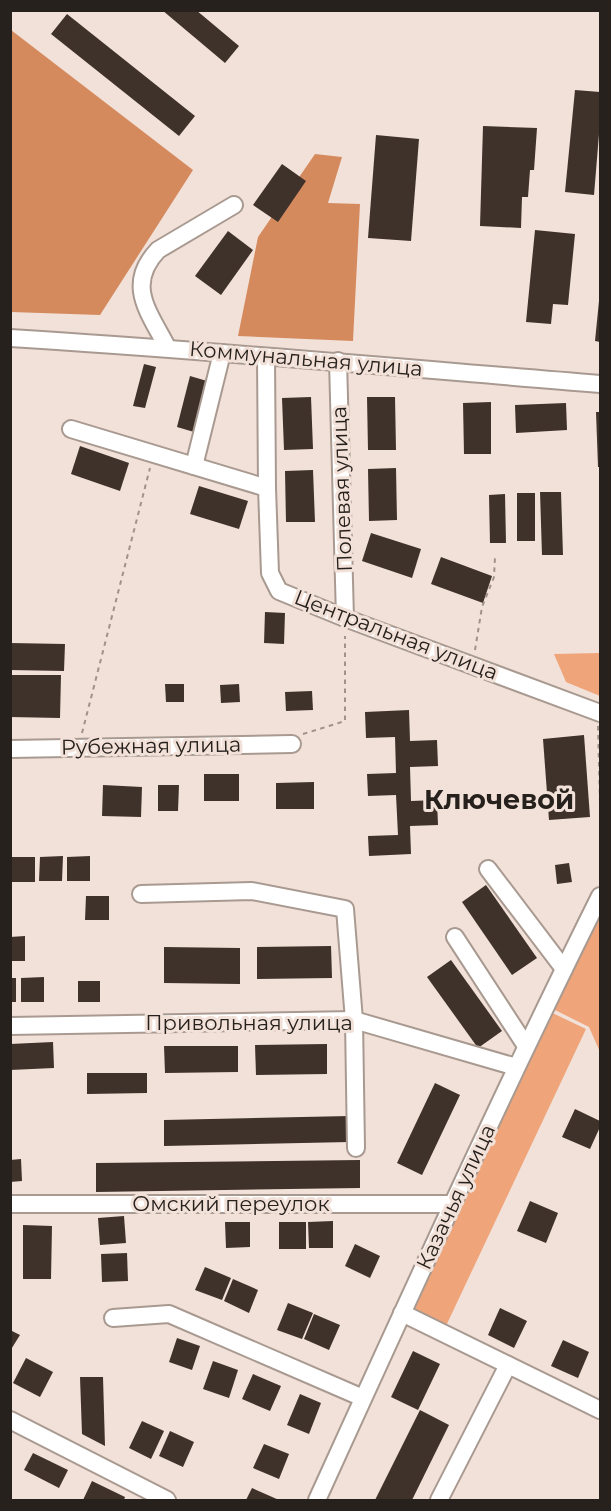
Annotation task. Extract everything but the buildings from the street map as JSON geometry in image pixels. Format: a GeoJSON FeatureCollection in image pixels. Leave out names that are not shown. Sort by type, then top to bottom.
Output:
{"type":"FeatureCollection","features":[{"type":"Feature","properties":{"kind":"street"},"geometry":{"type":"LineString","coordinates":[[167,348],[142,295],[140,285],[142,273],[158,250],[234,205]]}},
{"type":"Feature","properties":{"kind":"street","name":"Коммунальная улица"},"geometry":{"type":"LineString","coordinates":[[10,338],[338,361],[600,384]]}},
{"type":"Feature","properties":{"kind":"street"},"geometry":{"type":"LineString","coordinates":[[194,466],[222,353]]}},
{"type":"Feature","properties":{"kind":"street","name":"Центральная улица"},"geometry":{"type":"LineString","coordinates":[[266,357],[270,573],[279,591],[345,618],[599,712]]}},
{"type":"Feature","properties":{"kind":"street","name":"Полевая улица"},"geometry":{"type":"LineString","coordinates":[[338,361],[345,618]]}},
{"type":"Feature","properties":{"kind":"street"},"geometry":{"type":"LineString","coordinates":[[71,429],[267,488]]}},
{"type":"Feature","properties":{"kind":"street","name":"Рубежная улица"},"geometry":{"type":"LineString","coordinates":[[10,749],[296,739]]}},
{"type":"Feature","properties":{"kind":"street"},"geometry":{"type":"LineString","coordinates":[[488,868],[564,969]]}},
{"type":"Feature","properties":{"kind":"street"},"geometry":{"type":"LineString","coordinates":[[141,894],[252,891],[345,909],[354,1020],[356,1148]]}},
{"type":"Feature","properties":{"kind":"street","name":"Казачья улица"},"geometry":{"type":"LineString","coordinates":[[317,1500],[451,1204],[600,896]]}},
{"type":"Feature","properties":{"kind":"street"},"geometry":{"type":"LineString","coordinates":[[455,937],[526,1046]]}},
{"type":"Feature","properties":{"kind":"street","name":"Привольная улица"},"geometry":{"type":"LineString","coordinates":[[10,1026],[354,1020],[516,1067]]}},
{"type":"Feature","properties":{"kind":"street","name":"Омский переулок"},"geometry":{"type":"LineString","coordinates":[[10,1204],[451,1204]]}},
{"type":"Feature","properties":{"kind":"street"},"geometry":{"type":"LineString","coordinates":[[402,1313],[600,1410]]}},
{"type":"Feature","properties":{"kind":"street"},"geometry":{"type":"LineString","coordinates":[[113,1318],[169,1314],[363,1398]]}},
{"type":"Feature","properties":{"kind":"street"},"geometry":{"type":"LineString","coordinates":[[439,1500],[508,1365]]}},
{"type":"Feature","properties":{"kind":"street"},"geometry":{"type":"LineString","coordinates":[[10,1420],[167,1500]]}},
{"type":"Feature","properties":{"kind":"path"},"geometry":{"type":"LineString","coordinates":[[78,748],[154,454]]}},
{"type":"Feature","properties":{"kind":"path"},"geometry":{"type":"LineString","coordinates":[[472,665],[482,607],[494,577],[495,557]]}},
{"type":"Feature","properties":{"kind":"path"},"geometry":{"type":"LineString","coordinates":[[296,739],[345,721],[345,618]]}},
{"type":"Feature","properties":{"kind":"path"},"geometry":{"type":"LineString","coordinates":[[599,712],[600,803]]}},
{"type":"Feature","properties":{"kind":"shaded area"},"geometry":{"type":"Polygon","coordinates":[[[11,30],[193,170],[100,315],[11,312],[11,30]]]}},
{"type":"Feature","properties":{"kind":"shaded area"},"geometry":{"type":"Polygon","coordinates":[[[315,154],[342,157],[328,203],[360,204],[353,341],[238,336],[258,237],[315,154]]]}},
{"type":"Feature","properties":{"kind":"shaded area"},"geometry":{"type":"Polygon","coordinates":[[[600,653],[600,696],[566,682],[554,654],[600,653]]]}},
{"type":"Feature","properties":{"kind":"shaded area"},"geometry":{"type":"Polygon","coordinates":[[[600,907],[600,1052],[589,1027],[553,1009],[600,907]]]}},
{"type":"Feature","properties":{"kind":"shaded area"},"geometry":{"type":"Polygon","coordinates":[[[544,1009],[586,1029],[445,1328],[403,1308],[544,1009]]]}},
{"type":"Feature","properties":{"kind":"district","name":"Ключевой"},"geometry":{"type":"Point","coordinates":[499,800]}}]}
